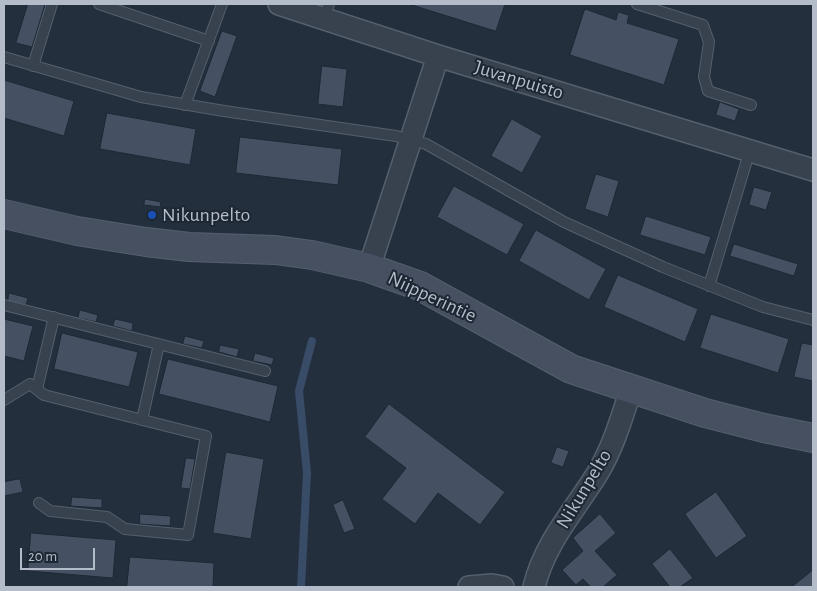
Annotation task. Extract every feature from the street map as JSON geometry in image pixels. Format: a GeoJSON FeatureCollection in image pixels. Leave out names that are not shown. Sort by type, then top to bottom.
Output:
{"type":"FeatureCollection","features":[{"type":"Feature","properties":{"kind":"street","name":"Juvanpuisto"},"geometry":{"type":"LineString","coordinates":[[279,4],[326,11],[438,56],[813,170]]}},
{"type":"Feature","properties":{"kind":"street"},"geometry":{"type":"LineString","coordinates":[[369,268],[438,56]]}},
{"type":"Feature","properties":{"kind":"street","name":"Niipperintie"},"geometry":{"type":"LineString","coordinates":[[4,214],[77,231],[146,242],[190,247],[275,250],[312,255],[369,268],[420,286],[571,369],[705,413],[813,438]]}},
{"type":"Feature","properties":{"kind":"street","name":"Nikunpelto"},"geometry":{"type":"LineString","coordinates":[[534,587],[538,570],[547,550],[598,472],[618,430],[631,389]]}},
{"type":"Feature","properties":{"kind":"street"},"geometry":{"type":"LineString","coordinates":[[468,587],[492,585],[503,587]]}},
{"type":"Feature","properties":{"kind":"lane"},"geometry":{"type":"LineString","coordinates":[[33,66],[52,4]]}},
{"type":"Feature","properties":{"kind":"lane"},"geometry":{"type":"LineString","coordinates":[[99,4],[209,41]]}},
{"type":"Feature","properties":{"kind":"lane"},"geometry":{"type":"LineString","coordinates":[[185,105],[222,4]]}},
{"type":"Feature","properties":{"kind":"lane"},"geometry":{"type":"LineString","coordinates":[[637,4],[703,25],[709,42],[704,77],[708,91],[751,105]]}},
{"type":"Feature","properties":{"kind":"lane"},"geometry":{"type":"LineString","coordinates":[[662,12],[670,4]]}},
{"type":"Feature","properties":{"kind":"lane"},"geometry":{"type":"LineString","coordinates":[[4,57],[141,97],[412,140],[426,144],[564,222],[709,286],[763,307],[813,320]]}},
{"type":"Feature","properties":{"kind":"lane"},"geometry":{"type":"LineString","coordinates":[[709,286],[750,150]]}},
{"type":"Feature","properties":{"kind":"lane"},"geometry":{"type":"LineString","coordinates":[[4,305],[265,371]]}},
{"type":"Feature","properties":{"kind":"lane"},"geometry":{"type":"LineString","coordinates":[[37,389],[54,317]]}},
{"type":"Feature","properties":{"kind":"lane"},"geometry":{"type":"LineString","coordinates":[[142,420],[159,344]]}},
{"type":"Feature","properties":{"kind":"lane"},"geometry":{"type":"LineString","coordinates":[[4,400],[30,384],[44,395],[206,436],[188,535],[125,529],[107,518],[50,511],[38,503]]}},
{"type":"Feature","properties":{"kind":"building"},"geometry":{"type":"Polygon","coordinates":[[[28,4],[45,4],[32,47],[16,43],[28,4]]]}},
{"type":"Feature","properties":{"kind":"building"},"geometry":{"type":"Polygon","coordinates":[[[409,4],[505,4],[496,31],[409,4]]]}},
{"type":"Feature","properties":{"kind":"building"},"geometry":{"type":"Polygon","coordinates":[[[585,9],[616,20],[618,12],[629,15],[627,23],[679,39],[664,85],[570,55],[585,9]]]}},
{"type":"Feature","properties":{"kind":"building"},"geometry":{"type":"Polygon","coordinates":[[[222,31],[237,36],[215,97],[200,91],[222,31]]]}},
{"type":"Feature","properties":{"kind":"building"},"geometry":{"type":"Polygon","coordinates":[[[322,66],[347,69],[343,107],[318,104],[322,66]]]}},
{"type":"Feature","properties":{"kind":"building"},"geometry":{"type":"Polygon","coordinates":[[[4,80],[74,101],[64,136],[4,118],[4,80]]]}},
{"type":"Feature","properties":{"kind":"building"},"geometry":{"type":"Polygon","coordinates":[[[720,102],[739,109],[735,121],[716,115],[720,102]]]}},
{"type":"Feature","properties":{"kind":"building"},"geometry":{"type":"Polygon","coordinates":[[[107,113],[196,129],[190,165],[100,149],[107,113]]]}},
{"type":"Feature","properties":{"kind":"building"},"geometry":{"type":"Polygon","coordinates":[[[512,119],[542,136],[522,173],[491,156],[512,119]]]}},
{"type":"Feature","properties":{"kind":"building"},"geometry":{"type":"Polygon","coordinates":[[[240,137],[342,149],[338,185],[236,173],[240,137]]]}},
{"type":"Feature","properties":{"kind":"building"},"geometry":{"type":"Polygon","coordinates":[[[596,174],[619,181],[608,217],[585,209],[596,174]]]}},
{"type":"Feature","properties":{"kind":"building"},"geometry":{"type":"Polygon","coordinates":[[[454,186],[524,224],[507,255],[437,217],[454,186]]]}},
{"type":"Feature","properties":{"kind":"building"},"geometry":{"type":"Polygon","coordinates":[[[754,187],[772,192],[766,210],[749,205],[754,187]]]}},
{"type":"Feature","properties":{"kind":"building"},"geometry":{"type":"Polygon","coordinates":[[[145,199],[161,202],[160,207],[144,205],[145,199]]]}},
{"type":"Feature","properties":{"kind":"building"},"geometry":{"type":"Polygon","coordinates":[[[646,216],[711,237],[705,255],[640,235],[646,216]]]}},
{"type":"Feature","properties":{"kind":"building"},"geometry":{"type":"Polygon","coordinates":[[[536,230],[606,269],[589,300],[519,261],[536,230]]]}},
{"type":"Feature","properties":{"kind":"building"},"geometry":{"type":"Polygon","coordinates":[[[734,244],[798,264],[794,276],[730,256],[734,244]]]}},
{"type":"Feature","properties":{"kind":"building"},"geometry":{"type":"Polygon","coordinates":[[[618,275],[698,309],[685,342],[604,307],[618,275]]]}},
{"type":"Feature","properties":{"kind":"building"},"geometry":{"type":"Polygon","coordinates":[[[9,293],[28,298],[26,305],[8,301],[9,293]]]}},
{"type":"Feature","properties":{"kind":"building"},"geometry":{"type":"Polygon","coordinates":[[[80,310],[98,315],[96,322],[78,318],[80,310]]]}},
{"type":"Feature","properties":{"kind":"building"},"geometry":{"type":"Polygon","coordinates":[[[711,314],[789,339],[778,373],[700,348],[711,314]]]}},
{"type":"Feature","properties":{"kind":"building"},"geometry":{"type":"Polygon","coordinates":[[[4,319],[33,326],[24,361],[4,356],[4,319]]]}},
{"type":"Feature","properties":{"kind":"building"},"geometry":{"type":"Polygon","coordinates":[[[115,319],[133,323],[132,331],[113,326],[115,319]]]}},
{"type":"Feature","properties":{"kind":"building"},"geometry":{"type":"Polygon","coordinates":[[[62,333],[138,352],[129,387],[54,369],[62,333]]]}},
{"type":"Feature","properties":{"kind":"building"},"geometry":{"type":"Polygon","coordinates":[[[185,336],[204,341],[202,348],[183,344],[185,336]]]}},
{"type":"Feature","properties":{"kind":"building"},"geometry":{"type":"Polygon","coordinates":[[[802,343],[813,345],[813,381],[794,377],[802,343]]]}},
{"type":"Feature","properties":{"kind":"building"},"geometry":{"type":"Polygon","coordinates":[[[220,345],[239,349],[237,357],[219,352],[220,345]]]}},
{"type":"Feature","properties":{"kind":"building"},"geometry":{"type":"Polygon","coordinates":[[[255,353],[274,358],[272,365],[253,361],[255,353]]]}},
{"type":"Feature","properties":{"kind":"building"},"geometry":{"type":"Polygon","coordinates":[[[168,359],[278,386],[270,422],[159,394],[168,359]]]}},
{"type":"Feature","properties":{"kind":"building"},"geometry":{"type":"Polygon","coordinates":[[[389,404],[505,492],[480,525],[438,493],[415,524],[382,499],[406,468],[365,437],[389,404]]]}},
{"type":"Feature","properties":{"kind":"building"},"geometry":{"type":"Polygon","coordinates":[[[557,447],[569,451],[563,467],[551,463],[557,447]]]}},
{"type":"Feature","properties":{"kind":"building"},"geometry":{"type":"Polygon","coordinates":[[[226,452],[264,459],[251,539],[213,533],[226,452]]]}},
{"type":"Feature","properties":{"kind":"building"},"geometry":{"type":"Polygon","coordinates":[[[186,458],[195,459],[190,489],[181,488],[186,458]]]}},
{"type":"Feature","properties":{"kind":"building"},"geometry":{"type":"Polygon","coordinates":[[[20,479],[23,492],[4,496],[4,482],[20,479]]]}},
{"type":"Feature","properties":{"kind":"building"},"geometry":{"type":"Polygon","coordinates":[[[716,492],[747,536],[716,558],[685,514],[716,492]]]}},
{"type":"Feature","properties":{"kind":"building"},"geometry":{"type":"Polygon","coordinates":[[[72,497],[102,499],[102,508],[71,506],[72,497]]]}},
{"type":"Feature","properties":{"kind":"building"},"geometry":{"type":"Polygon","coordinates":[[[343,500],[355,529],[344,533],[333,505],[343,500]]]}},
{"type":"Feature","properties":{"kind":"building"},"geometry":{"type":"Polygon","coordinates":[[[140,514],[171,516],[170,526],[140,524],[140,514]]]}},
{"type":"Feature","properties":{"kind":"building"},"geometry":{"type":"Polygon","coordinates":[[[600,514],[616,533],[595,551],[617,575],[603,587],[591,587],[583,579],[576,585],[562,570],[583,551],[573,538],[600,514]]]}},
{"type":"Feature","properties":{"kind":"building"},"geometry":{"type":"Polygon","coordinates":[[[31,533],[116,540],[113,578],[28,571],[31,533]]]}},
{"type":"Feature","properties":{"kind":"building"},"geometry":{"type":"Polygon","coordinates":[[[670,549],[693,578],[680,587],[670,587],[652,564],[670,549]]]}},
{"type":"Feature","properties":{"kind":"building"},"geometry":{"type":"Polygon","coordinates":[[[130,557],[214,563],[213,587],[127,587],[130,557]]]}},
{"type":"Feature","properties":{"kind":"building"},"geometry":{"type":"Polygon","coordinates":[[[813,570],[813,587],[792,587],[813,570]]]}},
{"type":"Feature","properties":{"kind":"waterway"},"geometry":{"type":"LineString","coordinates":[[301,587],[307,473],[299,391],[312,341]]}},
{"type":"Feature","properties":{"kind":"place","name":"Nikunpelto"},"geometry":{"type":"Point","coordinates":[152,215]}}]}
